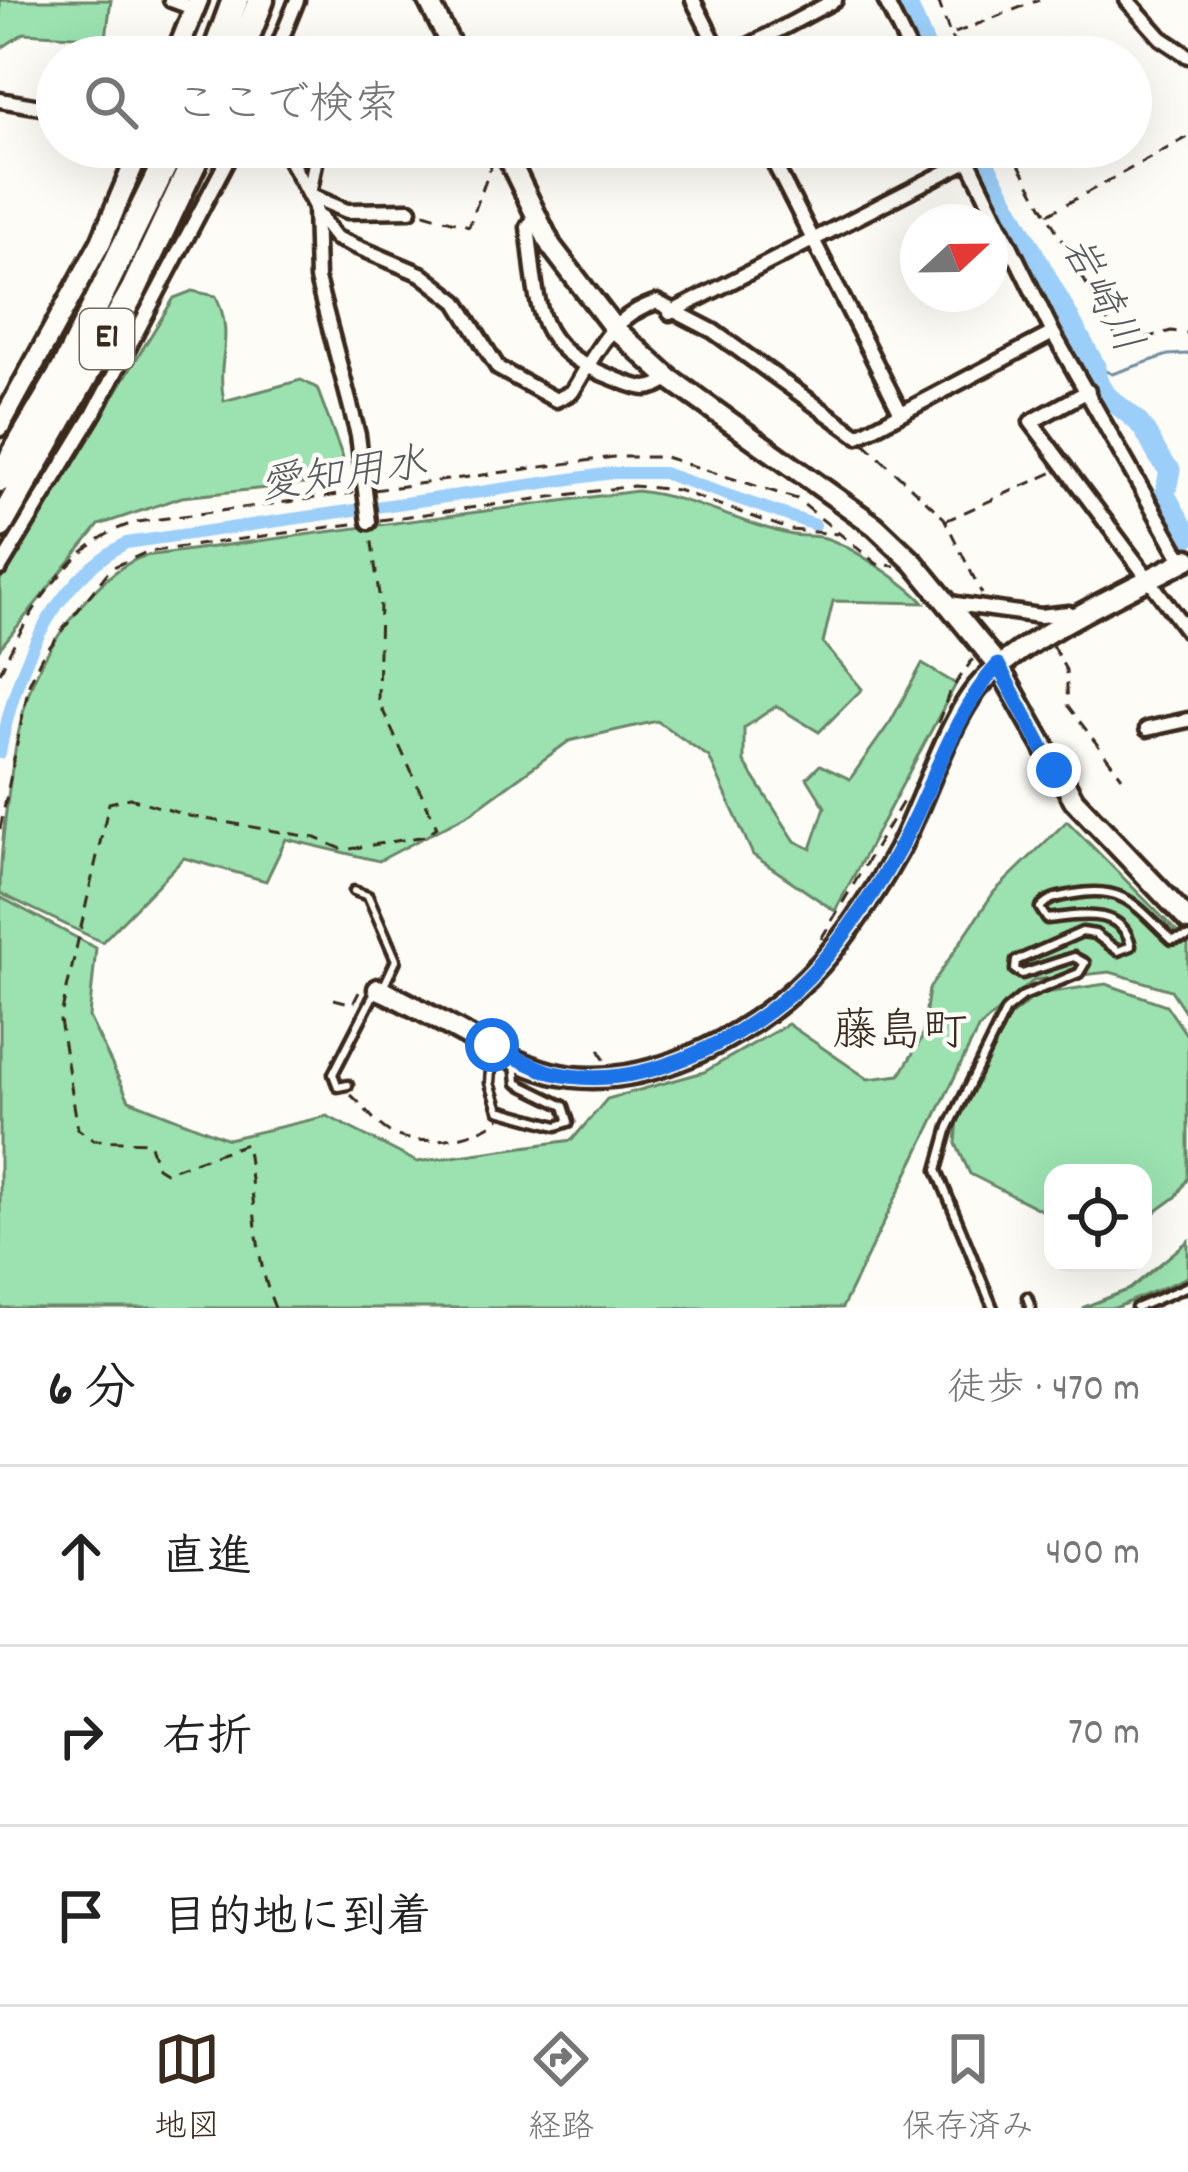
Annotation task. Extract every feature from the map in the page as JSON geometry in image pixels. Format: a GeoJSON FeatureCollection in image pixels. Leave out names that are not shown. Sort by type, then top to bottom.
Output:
{"type":"FeatureCollection","features":[{"type":"Feature","properties":{"kind":"highway"},"geometry":{"type":"LineString","coordinates":[[222,36],[235,0]]}},
{"type":"Feature","properties":{"kind":"highway"},"geometry":{"type":"LineString","coordinates":[[247,36],[261,0]]}},
{"type":"Feature","properties":{"kind":"highway","name":"E1"},"geometry":{"type":"LineString","coordinates":[[0,479],[75,348],[163,168]]}},
{"type":"Feature","properties":{"kind":"highway","name":"E1"},"geometry":{"type":"LineString","coordinates":[[0,524],[133,291],[191,168]]}},
{"type":"Feature","properties":{"kind":"street"},"geometry":{"type":"LineString","coordinates":[[171,0],[196,4],[184,36]]}},
{"type":"Feature","properties":{"kind":"street"},"geometry":{"type":"LineString","coordinates":[[285,36],[297,0]]}},
{"type":"Feature","properties":{"kind":"street"},"geometry":{"type":"LineString","coordinates":[[428,0],[447,36]]}},
{"type":"Feature","properties":{"kind":"street"},"geometry":{"type":"LineString","coordinates":[[693,0],[713,36]]}},
{"type":"Feature","properties":{"kind":"street"},"geometry":{"type":"LineString","coordinates":[[766,36],[835,0]]}},
{"type":"Feature","properties":{"kind":"street"},"geometry":{"type":"LineString","coordinates":[[885,0],[903,36]]}},
{"type":"Feature","properties":{"kind":"street"},"geometry":{"type":"LineString","coordinates":[[1126,0],[1162,38],[1188,56]]}},
{"type":"Feature","properties":{"kind":"street"},"geometry":{"type":"LineString","coordinates":[[0,100],[36,106]]}},
{"type":"Feature","properties":{"kind":"street"},"geometry":{"type":"LineString","coordinates":[[0,426],[101,242],[132,168]]}},
{"type":"Feature","properties":{"kind":"street"},"geometry":{"type":"LineString","coordinates":[[0,568],[94,412],[223,168]]}},
{"type":"Feature","properties":{"kind":"street"},"geometry":{"type":"LineString","coordinates":[[294,168],[316,212],[336,238],[421,274],[457,302],[484,354],[520,383],[556,400],[572,392],[582,366],[614,328],[657,302],[670,313],[712,331],[858,436],[1053,333]]}},
{"type":"Feature","properties":{"kind":"street"},"geometry":{"type":"LineString","coordinates":[[309,195],[314,168]]}},
{"type":"Feature","properties":{"kind":"street"},"geometry":{"type":"LineString","coordinates":[[514,168],[574,283],[614,328],[669,378],[874,526],[949,603],[998,665],[1074,800],[1188,920]]}},
{"type":"Feature","properties":{"kind":"street"},"geometry":{"type":"LineString","coordinates":[[776,168],[900,411]]}},
{"type":"Feature","properties":{"kind":"street"},"geometry":{"type":"LineString","coordinates":[[670,313],[939,168]]}},
{"type":"Feature","properties":{"kind":"street"},"geometry":{"type":"LineString","coordinates":[[375,991],[517,1058],[572,1075],[650,1069],[720,1040],[807,978],[893,859],[973,692],[998,665],[1185,560],[1053,333],[973,168]]}},
{"type":"Feature","properties":{"kind":"street"},"geometry":{"type":"LineString","coordinates":[[309,195],[347,211],[410,209]]}},
{"type":"Feature","properties":{"kind":"street"},"geometry":{"type":"LineString","coordinates":[[316,212],[316,279],[358,435],[369,522]]}},
{"type":"Feature","properties":{"kind":"street"},"geometry":{"type":"LineString","coordinates":[[536,216],[528,227],[547,332],[554,346],[582,366],[648,390],[669,378]]}},
{"type":"Feature","properties":{"kind":"street"},"geometry":{"type":"LineString","coordinates":[[1088,392],[1031,422],[1188,632]]}},
{"type":"Feature","properties":{"kind":"street"},"geometry":{"type":"LineString","coordinates":[[949,603],[1040,616],[1069,613],[1075,622]]}},
{"type":"Feature","properties":{"kind":"street"},"geometry":{"type":"LineString","coordinates":[[1147,729],[1188,720]]}},
{"type":"Feature","properties":{"kind":"lane"},"geometry":{"type":"LineString","coordinates":[[993,1308],[937,1171],[949,1127],[1006,1010],[1024,996],[1079,973],[1085,963],[1074,957],[1022,974],[1015,970],[1016,961],[1082,932],[1095,934],[1118,951],[1131,946],[1129,935],[1096,913],[1047,919],[1040,908],[1054,898],[1107,889],[1128,899],[1172,940],[1188,937]]}},
{"type":"Feature","properties":{"kind":"lane"},"geometry":{"type":"LineString","coordinates":[[346,1089],[338,1088],[333,1074],[396,960],[368,896],[354,891]]}},
{"type":"Feature","properties":{"kind":"lane"},"geometry":{"type":"LineString","coordinates":[[495,1046],[490,1083],[499,1110],[557,1126],[569,1122],[564,1106],[518,1083],[512,1070],[517,1058]]}},
{"type":"Feature","properties":{"kind":"lane"},"geometry":{"type":"LineString","coordinates":[[1136,1308],[1188,1286]]}},
{"type":"Feature","properties":{"kind":"lane"},"geometry":{"type":"LineString","coordinates":[[1027,1297],[1031,1308]]}},
{"type":"Feature","properties":{"kind":"lane"},"geometry":{"type":"LineString","coordinates":[[1162,1298],[1167,1308]]}},
{"type":"Feature","properties":{"kind":"path"},"geometry":{"type":"LineString","coordinates":[[938,0],[950,35],[1039,0]]}},
{"type":"Feature","properties":{"kind":"path"},"geometry":{"type":"LineString","coordinates":[[1152,157],[1188,137]]}},
{"type":"Feature","properties":{"kind":"path"},"geometry":{"type":"LineString","coordinates":[[410,209],[469,226],[489,168]]}},
{"type":"Feature","properties":{"kind":"path"},"geometry":{"type":"LineString","coordinates":[[1021,168],[1121,345],[1171,331],[1188,333]]}},
{"type":"Feature","properties":{"kind":"path"},"geometry":{"type":"LineString","coordinates":[[1045,216],[1132,168]]}},
{"type":"Feature","properties":{"kind":"path"},"geometry":{"type":"LineString","coordinates":[[858,436],[902,485],[946,521],[987,606]]}},
{"type":"Feature","properties":{"kind":"path"},"geometry":{"type":"LineString","coordinates":[[0,673],[16,640],[69,568],[106,533],[138,522],[614,457],[665,457],[797,499],[877,564],[887,569],[896,565],[906,574]]}},
{"type":"Feature","properties":{"kind":"path"},"geometry":{"type":"LineString","coordinates":[[946,521],[1063,468]]}},
{"type":"Feature","properties":{"kind":"path"},"geometry":{"type":"LineString","coordinates":[[0,829],[29,684],[41,658],[111,568],[147,552],[632,486],[677,490],[791,530],[838,534]]}},
{"type":"Feature","properties":{"kind":"path"},"geometry":{"type":"LineString","coordinates":[[275,1308],[258,1267],[260,1242],[246,1144],[165,1172],[157,1166],[148,1142],[93,1140],[78,1129],[60,1020],[109,803],[130,798],[189,816],[316,838],[344,850],[425,836],[437,826],[378,700],[380,602],[369,522]]}},
{"type":"Feature","properties":{"kind":"path"},"geometry":{"type":"LineString","coordinates":[[1048,637],[1066,670],[1068,706],[1122,777]]}},
{"type":"Feature","properties":{"kind":"path"},"geometry":{"type":"LineString","coordinates":[[935,729],[949,693],[971,666],[969,647]]}},
{"type":"Feature","properties":{"kind":"path"},"geometry":{"type":"LineString","coordinates":[[819,941],[913,782]]}},
{"type":"Feature","properties":{"kind":"path"},"geometry":{"type":"LineString","coordinates":[[334,999],[353,1004],[359,992],[375,991]]}},
{"type":"Feature","properties":{"kind":"path"},"geometry":{"type":"LineString","coordinates":[[357,1012],[375,991]]}},
{"type":"Feature","properties":{"kind":"path"},"geometry":{"type":"LineString","coordinates":[[598,1049],[606,1062]]}},
{"type":"Feature","properties":{"kind":"path"},"geometry":{"type":"LineString","coordinates":[[346,1089],[396,1136],[434,1139],[477,1133],[505,1112]]}},
{"type":"Feature","properties":{"kind":"green space"},"geometry":{"type":"Polygon","coordinates":[[[0,0],[111,0],[106,36],[24,33],[0,49],[0,0]]]}},
{"type":"Feature","properties":{"kind":"green space"},"geometry":{"type":"Polygon","coordinates":[[[192,291],[216,296],[222,311],[224,401],[301,380],[317,388],[343,458],[331,481],[182,497],[99,525],[0,648],[0,580],[174,298],[192,291]]]}},
{"type":"Feature","properties":{"kind":"green space"},"geometry":{"type":"Polygon","coordinates":[[[637,491],[788,534],[836,542],[878,566],[924,603],[833,601],[823,643],[862,689],[819,732],[776,706],[744,728],[744,762],[795,841],[811,849],[825,807],[807,778],[820,765],[850,779],[891,721],[922,664],[956,684],[835,911],[753,855],[709,757],[657,721],[569,741],[472,812],[379,861],[286,839],[266,881],[184,858],[102,942],[0,893],[9,787],[32,684],[78,609],[128,563],[145,556],[637,491]]]}},
{"type":"Feature","properties":{"kind":"green space"},"geometry":{"type":"Polygon","coordinates":[[[1067,821],[1188,943],[1188,1016],[1171,990],[1110,972],[1034,980],[978,1029],[842,1308],[0,1308],[0,897],[96,948],[89,1017],[129,1100],[228,1139],[327,1116],[417,1162],[572,1140],[607,1099],[704,1072],[788,1024],[868,1079],[900,1075],[922,1038],[929,989],[994,892],[1067,821]]]}},
{"type":"Feature","properties":{"kind":"green space"},"geometry":{"type":"Polygon","coordinates":[[[1106,984],[1166,1005],[1188,1037],[1188,1178],[1176,1197],[1152,1214],[1152,1164],[1044,1164],[1044,1211],[970,1174],[956,1144],[958,1117],[990,1032],[1038,994],[1106,984]]]}},
{"type":"Feature","properties":{"kind":"green space"},"geometry":{"type":"Polygon","coordinates":[[[1188,1241],[1188,1277],[1115,1308],[1082,1308],[1130,1289],[1188,1241]]]}},
{"type":"Feature","properties":{"kind":"waterway","name":"岩崎川"},"geometry":{"type":"LineString","coordinates":[[905,0],[920,36]]}},
{"type":"Feature","properties":{"kind":"waterway","name":"岩崎川"},"geometry":{"type":"LineString","coordinates":[[987,168],[1095,366],[1099,384],[1141,426],[1170,470],[1165,495],[1188,536]]}},
{"type":"Feature","properties":{"kind":"waterway"},"geometry":{"type":"LineString","coordinates":[[1095,366],[1112,374],[1168,355],[1188,354]]}},
{"type":"Feature","properties":{"kind":"waterway","name":"愛知用水"},"geometry":{"type":"LineString","coordinates":[[0,753],[15,692],[40,633],[76,582],[126,543],[612,473],[663,473],[815,525]]}},
{"type":"Feature","properties":{"kind":"district","name":"藤島町"},"geometry":{"type":"Point","coordinates":[900,1035]}},
{"type":"Feature","properties":{"kind":"route"},"geometry":{"type":"LineString","coordinates":[[492,1045],[555,1074],[590,1076],[650,1069],[686,1058],[772,1006],[807,978],[893,859],[973,692],[998,665],[1054,770]]}}]}
